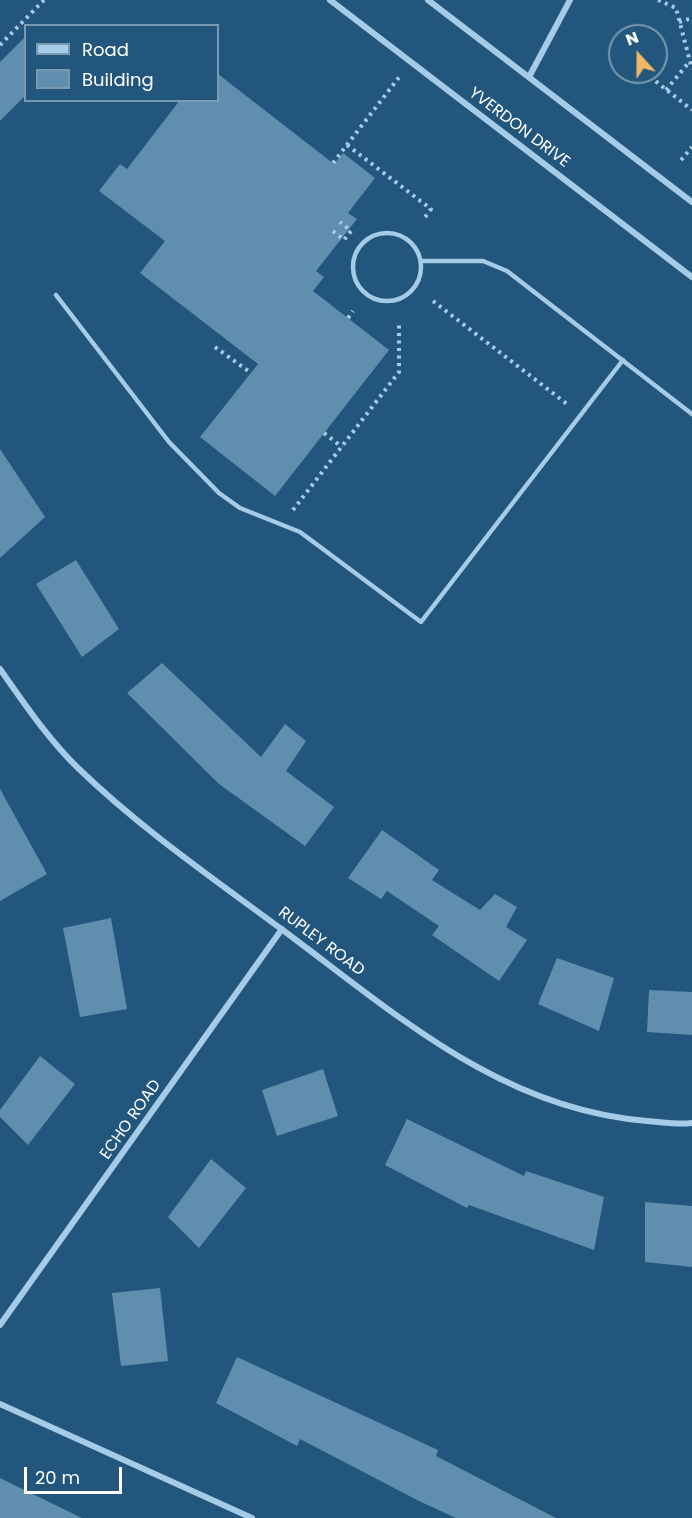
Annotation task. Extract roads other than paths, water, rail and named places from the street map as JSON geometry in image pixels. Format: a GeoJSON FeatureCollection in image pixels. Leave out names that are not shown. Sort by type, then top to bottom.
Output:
{"type":"FeatureCollection","features":[{"type":"Feature","properties":{"kind":"street","name":"YVERDON DRIVE"},"geometry":{"type":"LineString","coordinates":[[330,0],[692,278]]}},
{"type":"Feature","properties":{"kind":"street"},"geometry":{"type":"LineString","coordinates":[[428,0],[692,202]]}},
{"type":"Feature","properties":{"kind":"street"},"geometry":{"type":"LineString","coordinates":[[529,77],[570,0]]}},
{"type":"Feature","properties":{"kind":"street","name":"RUPLEY ROAD"},"geometry":{"type":"LineString","coordinates":[[0,669],[39,723],[77,767],[134,819],[395,1014],[491,1077],[567,1107],[617,1119],[692,1123]]}},
{"type":"Feature","properties":{"kind":"street","name":"ECHO ROAD"},"geometry":{"type":"LineString","coordinates":[[0,1325],[282,929]]}},
{"type":"Feature","properties":{"kind":"street"},"geometry":{"type":"LineString","coordinates":[[0,1404],[252,1518]]}},
{"type":"Feature","properties":{"kind":"lane"},"geometry":{"type":"LineString","coordinates":[[392,233],[408,240],[419,253],[421,261],[421,270],[415,287],[399,298],[390,300],[367,293],[354,273],[356,255],[361,246],[367,240],[383,234],[392,233]]}},
{"type":"Feature","properties":{"kind":"lane"},"geometry":{"type":"LineString","coordinates":[[421,261],[467,259],[496,266],[692,414]]}},
{"type":"Feature","properties":{"kind":"lane"},"geometry":{"type":"LineString","coordinates":[[56,295],[169,442],[219,493],[240,508],[300,532],[421,622],[623,360]]}}]}
